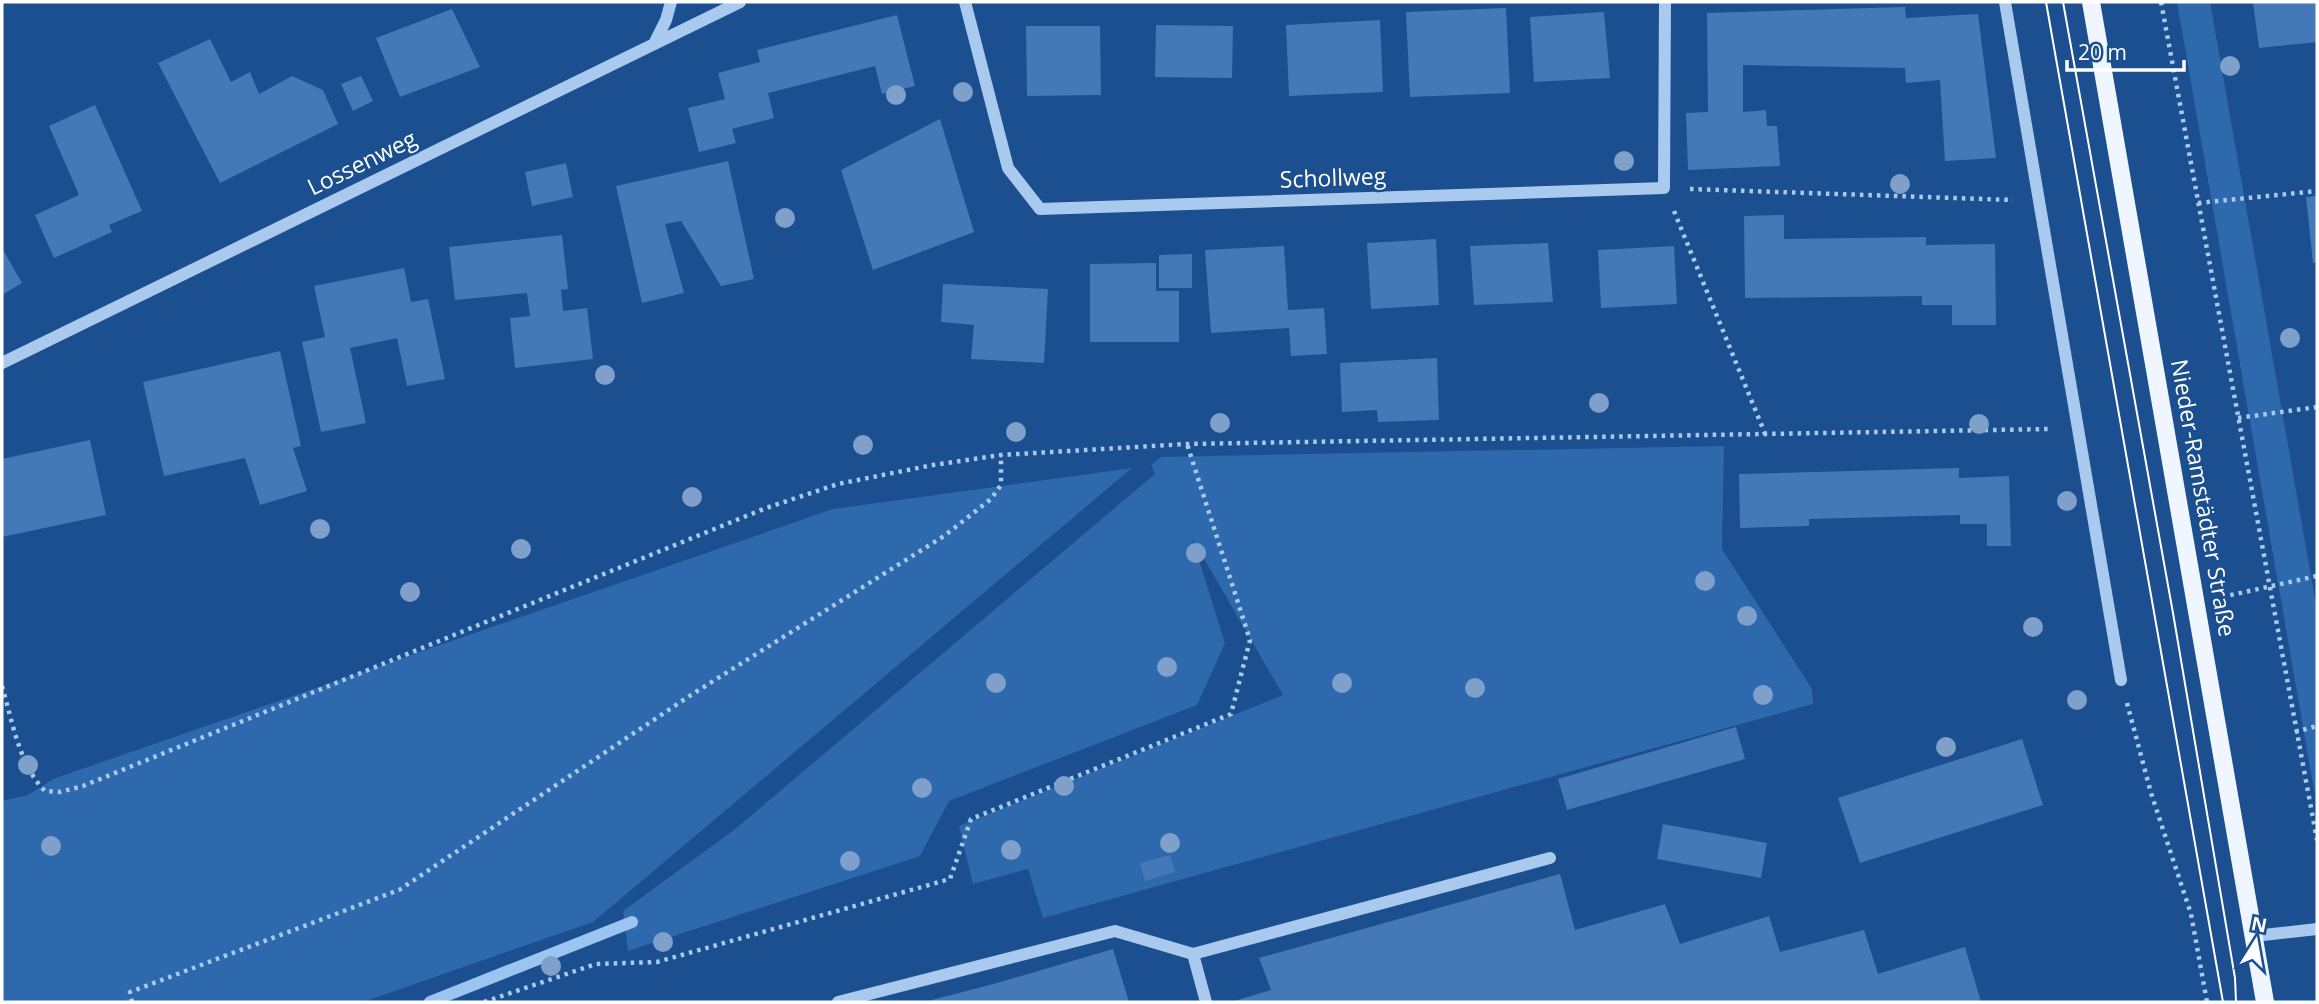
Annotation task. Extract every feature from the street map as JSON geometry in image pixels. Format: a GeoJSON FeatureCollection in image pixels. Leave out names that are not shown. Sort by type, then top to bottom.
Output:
{"type":"FeatureCollection","features":[{"type":"Feature","properties":{"kind":"main road","name":"Nieder-Ramstädter Straße"},"geometry":{"type":"LineString","coordinates":[[2091,2],[2265,1002]]}},
{"type":"Feature","properties":{"kind":"street"},"geometry":{"type":"LineString","coordinates":[[654,45],[671,2]]}},
{"type":"Feature","properties":{"kind":"street","name":"Lossenweg"},"geometry":{"type":"LineString","coordinates":[[2,363],[740,2]]}},
{"type":"Feature","properties":{"kind":"street","name":"Schollweg"},"geometry":{"type":"LineString","coordinates":[[965,2],[1008,169],[1040,209],[1664,188]]}},
{"type":"Feature","properties":{"kind":"street"},"geometry":{"type":"LineString","coordinates":[[1664,188],[1665,2]]}},
{"type":"Feature","properties":{"kind":"street"},"geometry":{"type":"LineString","coordinates":[[2005,2],[2122,680]]}},
{"type":"Feature","properties":{"kind":"street"},"geometry":{"type":"LineString","coordinates":[[838,1002],[1115,931],[1193,954],[1550,858]]}},
{"type":"Feature","properties":{"kind":"street"},"geometry":{"type":"LineString","coordinates":[[2253,936],[2317,929]]}},
{"type":"Feature","properties":{"kind":"street"},"geometry":{"type":"LineString","coordinates":[[1193,954],[1206,1002]]}},
{"type":"Feature","properties":{"kind":"path"},"geometry":{"type":"LineString","coordinates":[[2161,2],[2317,840]]}},
{"type":"Feature","properties":{"kind":"path"},"geometry":{"type":"LineString","coordinates":[[1766,436],[1664,188],[2039,201]]}},
{"type":"Feature","properties":{"kind":"path"},"geometry":{"type":"LineString","coordinates":[[2198,203],[2317,191]]}},
{"type":"Feature","properties":{"kind":"path"},"geometry":{"type":"LineString","coordinates":[[2238,418],[2317,407]]}},
{"type":"Feature","properties":{"kind":"path"},"geometry":{"type":"LineString","coordinates":[[2,686],[23,754],[35,781],[45,791],[60,792],[83,786],[765,508],[838,484],[933,465],[1001,456],[1187,444],[2077,429]]}},
{"type":"Feature","properties":{"kind":"path"},"geometry":{"type":"LineString","coordinates":[[484,1002],[596,964],[657,962],[950,879],[971,819],[1231,714],[1250,640],[1187,444]]}},
{"type":"Feature","properties":{"kind":"path"},"geometry":{"type":"LineString","coordinates":[[132,1002],[130,992],[399,890],[691,695],[944,536],[991,499],[1001,485],[1001,456]]}},
{"type":"Feature","properties":{"kind":"path"},"geometry":{"type":"LineString","coordinates":[[2197,603],[2317,576]]}},
{"type":"Feature","properties":{"kind":"path"},"geometry":{"type":"LineString","coordinates":[[2122,680],[2137,747],[2192,914],[2207,1002]]}},
{"type":"Feature","properties":{"kind":"path"},"geometry":{"type":"LineString","coordinates":[[2295,732],[2317,726]]}},
{"type":"Feature","properties":{"kind":"shaded area"},"geometry":{"type":"Polygon","coordinates":[[[2177,2],[2210,2],[2317,610],[2317,807],[2177,2]]]}},
{"type":"Feature","properties":{"kind":"shaded area"},"geometry":{"type":"Polygon","coordinates":[[[1724,446],[1722,549],[1812,689],[1813,704],[1043,918],[1028,869],[973,884],[959,826],[1283,695],[1192,538],[1225,643],[1197,705],[949,801],[920,856],[628,951],[623,911],[734,830],[1155,474],[1151,465],[1161,457],[1724,446]]]}},
{"type":"Feature","properties":{"kind":"shaded area"},"geometry":{"type":"Polygon","coordinates":[[[1132,468],[593,922],[363,1002],[2,1002],[2,801],[28,795],[53,779],[833,509],[1132,468]]]}},
{"type":"Feature","properties":{"kind":"building"},"geometry":{"type":"Polygon","coordinates":[[[2253,2],[2317,2],[2317,42],[2259,48],[2253,2]]]}},
{"type":"Feature","properties":{"kind":"building"},"geometry":{"type":"Polygon","coordinates":[[[1905,7],[1906,18],[1978,14],[1996,158],[1945,161],[1940,80],[1906,83],[1905,68],[1743,65],[1743,112],[1766,110],[1767,126],[1777,126],[1780,166],[1688,170],[1686,113],[1708,112],[1707,13],[1905,7]]]}},
{"type":"Feature","properties":{"kind":"building"},"geometry":{"type":"Polygon","coordinates":[[[1506,8],[1510,93],[1410,97],[1406,12],[1506,8]]]}},
{"type":"Feature","properties":{"kind":"building"},"geometry":{"type":"Polygon","coordinates":[[[452,9],[480,67],[400,97],[376,38],[452,9]]]}},
{"type":"Feature","properties":{"kind":"building"},"geometry":{"type":"Polygon","coordinates":[[[1604,12],[1610,78],[1534,82],[1530,17],[1604,12]]]}},
{"type":"Feature","properties":{"kind":"building"},"geometry":{"type":"Polygon","coordinates":[[[897,15],[915,86],[882,94],[875,66],[768,93],[774,118],[732,129],[736,143],[699,152],[688,108],[725,99],[718,73],[760,62],[757,50],[897,15]]]}},
{"type":"Feature","properties":{"kind":"building"},"geometry":{"type":"Polygon","coordinates":[[[1380,20],[1383,92],[1289,96],[1286,25],[1380,20]]]}},
{"type":"Feature","properties":{"kind":"building"},"geometry":{"type":"Polygon","coordinates":[[[1156,25],[1233,26],[1232,78],[1155,77],[1156,25]]]}},
{"type":"Feature","properties":{"kind":"building"},"geometry":{"type":"Polygon","coordinates":[[[1026,26],[1100,26],[1101,95],[1027,96],[1026,26]]]}},
{"type":"Feature","properties":{"kind":"building"},"geometry":{"type":"Polygon","coordinates":[[[210,39],[231,82],[250,72],[259,94],[292,76],[323,90],[338,124],[220,183],[158,63],[210,39]]]}},
{"type":"Feature","properties":{"kind":"building"},"geometry":{"type":"Polygon","coordinates":[[[361,76],[373,101],[353,111],[341,84],[361,76]]]}},
{"type":"Feature","properties":{"kind":"building"},"geometry":{"type":"Polygon","coordinates":[[[95,105],[142,211],[109,225],[112,232],[54,258],[35,215],[79,195],[49,126],[95,105]]]}},
{"type":"Feature","properties":{"kind":"building"},"geometry":{"type":"Polygon","coordinates":[[[940,119],[974,232],[873,270],[841,170],[940,119]]]}},
{"type":"Feature","properties":{"kind":"building"},"geometry":{"type":"Polygon","coordinates":[[[728,161],[754,279],[721,286],[681,221],[665,224],[684,293],[642,303],[616,186],[728,161]]]}},
{"type":"Feature","properties":{"kind":"building"},"geometry":{"type":"Polygon","coordinates":[[[566,163],[573,197],[532,206],[525,172],[566,163]]]}},
{"type":"Feature","properties":{"kind":"building"},"geometry":{"type":"Polygon","coordinates":[[[2317,196],[2317,262],[2313,263],[2306,197],[2317,196]]]}},
{"type":"Feature","properties":{"kind":"building"},"geometry":{"type":"Polygon","coordinates":[[[1784,215],[1784,239],[1926,237],[1926,245],[1995,244],[1996,325],[1952,325],[1952,305],[1922,305],[1922,296],[1745,298],[1744,216],[1784,215]]]}},
{"type":"Feature","properties":{"kind":"building"},"geometry":{"type":"Polygon","coordinates":[[[562,235],[568,289],[561,290],[563,311],[587,308],[593,359],[515,368],[510,318],[530,316],[527,293],[455,300],[449,247],[562,235]]]}},
{"type":"Feature","properties":{"kind":"building"},"geometry":{"type":"Polygon","coordinates":[[[1436,239],[1439,305],[1371,309],[1367,243],[1436,239]]]}},
{"type":"Feature","properties":{"kind":"building"},"geometry":{"type":"Polygon","coordinates":[[[1548,243],[1553,302],[1474,305],[1470,246],[1548,243]]]}},
{"type":"Feature","properties":{"kind":"building"},"geometry":{"type":"Polygon","coordinates":[[[1284,246],[1288,310],[1324,308],[1327,354],[1291,356],[1289,328],[1211,333],[1205,250],[1284,246]]]}},
{"type":"Feature","properties":{"kind":"building"},"geometry":{"type":"Polygon","coordinates":[[[1674,246],[1677,304],[1601,308],[1598,250],[1674,246]]]}},
{"type":"Feature","properties":{"kind":"building"},"geometry":{"type":"Polygon","coordinates":[[[2,248],[22,283],[2,295],[2,248]]]}},
{"type":"Feature","properties":{"kind":"building"},"geometry":{"type":"Polygon","coordinates":[[[1192,254],[1192,288],[1159,288],[1159,255],[1192,254]]]}},
{"type":"Feature","properties":{"kind":"building"},"geometry":{"type":"Polygon","coordinates":[[[1156,263],[1156,291],[1179,291],[1179,342],[1090,342],[1090,264],[1156,263]]]}},
{"type":"Feature","properties":{"kind":"building"},"geometry":{"type":"Polygon","coordinates":[[[404,268],[411,302],[428,299],[445,379],[407,386],[397,338],[350,348],[366,423],[321,432],[302,342],[325,337],[314,286],[404,268]]]}},
{"type":"Feature","properties":{"kind":"building"},"geometry":{"type":"Polygon","coordinates":[[[943,284],[1048,289],[1044,363],[971,359],[974,325],[941,322],[943,284]]]}},
{"type":"Feature","properties":{"kind":"building"},"geometry":{"type":"Polygon","coordinates":[[[280,351],[301,446],[293,448],[307,491],[260,505],[245,458],[164,476],[143,382],[280,351]]]}},
{"type":"Feature","properties":{"kind":"building"},"geometry":{"type":"Polygon","coordinates":[[[1437,358],[1439,420],[1378,422],[1377,410],[1342,412],[1340,363],[1437,358]]]}},
{"type":"Feature","properties":{"kind":"building"},"geometry":{"type":"Polygon","coordinates":[[[90,440],[106,515],[2,537],[2,459],[90,440]]]}},
{"type":"Feature","properties":{"kind":"building"},"geometry":{"type":"Polygon","coordinates":[[[1959,468],[1959,478],[2009,476],[2011,546],[1987,546],[1987,524],[1960,524],[1960,515],[1809,519],[1809,526],[1740,528],[1739,474],[1959,468]]]}},
{"type":"Feature","properties":{"kind":"building"},"geometry":{"type":"Polygon","coordinates":[[[1736,727],[1745,759],[1567,810],[1558,779],[1736,727]]]}},
{"type":"Feature","properties":{"kind":"building"},"geometry":{"type":"Polygon","coordinates":[[[2022,739],[2043,805],[1860,863],[1838,798],[2022,739]]]}},
{"type":"Feature","properties":{"kind":"building"},"geometry":{"type":"Polygon","coordinates":[[[1663,824],[1767,843],[1761,878],[1657,859],[1663,824]]]}},
{"type":"Feature","properties":{"kind":"building"},"geometry":{"type":"Polygon","coordinates":[[[1170,855],[1175,872],[1145,881],[1140,863],[1170,855]]]}},
{"type":"Feature","properties":{"kind":"building"},"geometry":{"type":"Polygon","coordinates":[[[1560,874],[1575,930],[1665,904],[1680,944],[1769,916],[1780,952],[1864,930],[1878,974],[1965,947],[1981,1002],[1231,1002],[1271,990],[1259,958],[1560,874]]]}},
{"type":"Feature","properties":{"kind":"building"},"geometry":{"type":"Polygon","coordinates":[[[1113,949],[1129,1002],[924,1002],[997,983],[1113,949]]]}},
{"type":"Feature","properties":{"kind":"waterway"},"geometry":{"type":"LineString","coordinates":[[430,1002],[632,922]]}},
{"type":"Feature","properties":{"kind":"tram line"},"geometry":{"type":"LineString","coordinates":[[2046,2],[2223,1002]]}},
{"type":"Feature","properties":{"kind":"tram line"},"geometry":{"type":"LineString","coordinates":[[2063,2],[2173,613],[2235,978],[2236,1002]]}}]}
